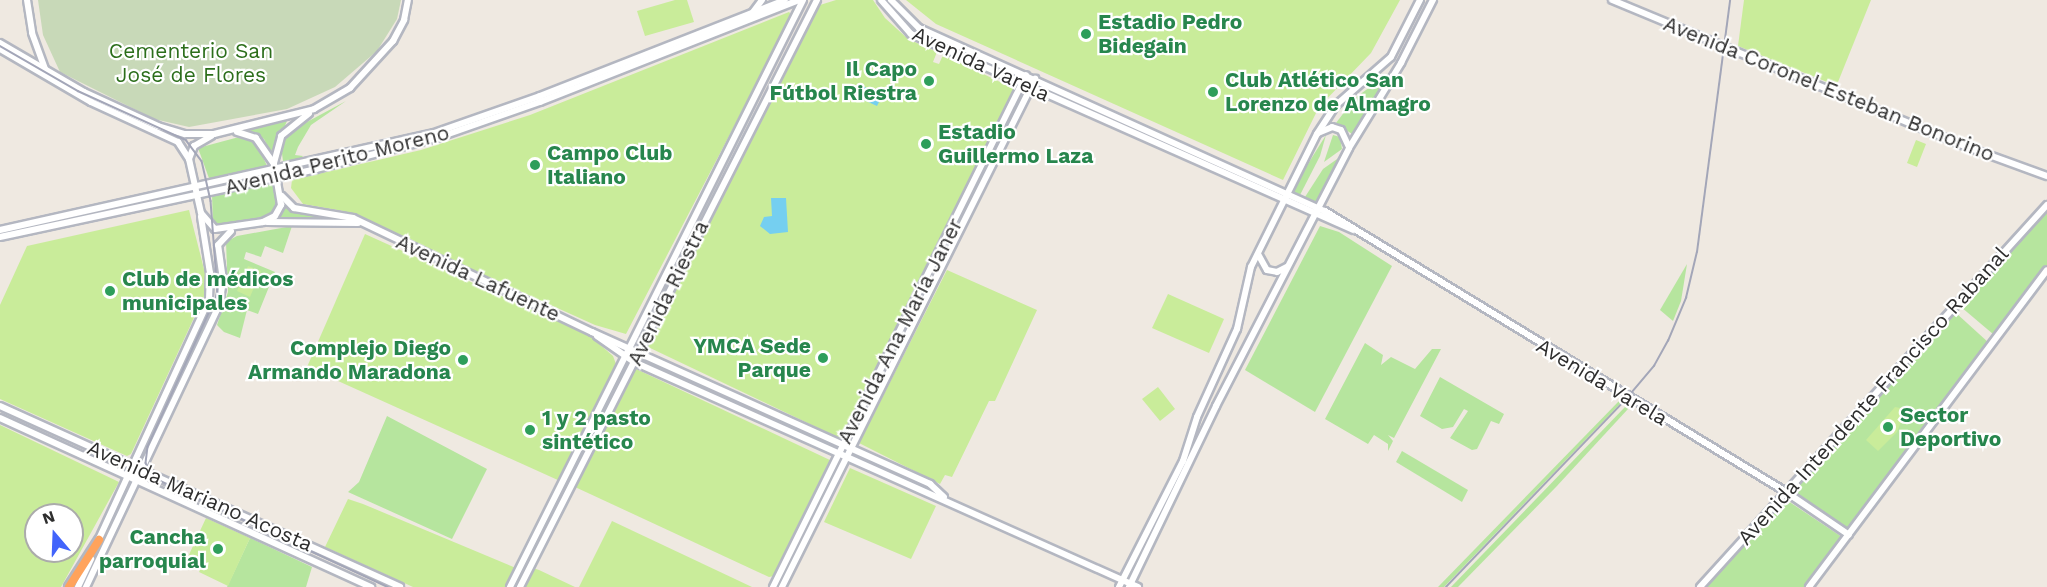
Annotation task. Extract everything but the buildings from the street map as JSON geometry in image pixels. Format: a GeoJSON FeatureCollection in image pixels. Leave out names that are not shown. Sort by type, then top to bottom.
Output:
{"type":"FeatureCollection","features":[{"type":"Feature","properties":{"kind":"highway"},"geometry":{"type":"LineString","coordinates":[[69,587],[99,540]]}},
{"type":"Feature","properties":{"kind":"main road"},"geometry":{"type":"LineString","coordinates":[[27,0],[32,33],[49,79]]}},
{"type":"Feature","properties":{"kind":"main road"},"geometry":{"type":"LineString","coordinates":[[276,170],[282,136],[314,109],[350,88],[374,66],[399,31],[408,0]]}},
{"type":"Feature","properties":{"kind":"main road"},"geometry":{"type":"LineString","coordinates":[[752,13],[762,0]]}},
{"type":"Feature","properties":{"kind":"main road","name":"Avenida Perito Moreno"},"geometry":{"type":"LineString","coordinates":[[0,237],[434,133],[540,96],[752,13],[801,0]]}},
{"type":"Feature","properties":{"kind":"main road","name":"Avenida Riestra"},"geometry":{"type":"LineString","coordinates":[[510,587],[801,0]]}},
{"type":"Feature","properties":{"kind":"main road","name":"Avenida Riestra"},"geometry":{"type":"LineString","coordinates":[[520,587],[773,82],[817,0]]}},
{"type":"Feature","properties":{"kind":"main road","name":"Avenida Varela"},"geometry":{"type":"LineString","coordinates":[[881,0],[911,34],[1121,128],[1317,211],[1354,230],[1786,492],[1849,535]]}},
{"type":"Feature","properties":{"kind":"main road","name":"Avenida Varela"},"geometry":{"type":"LineString","coordinates":[[891,0],[919,28],[1125,120],[1285,197]]}},
{"type":"Feature","properties":{"kind":"main road"},"geometry":{"type":"LineString","coordinates":[[1119,587],[1183,461],[1199,411],[1237,329],[1249,274],[1258,250],[1317,134],[1335,106],[1391,57],[1420,0]]}},
{"type":"Feature","properties":{"kind":"main road"},"geometry":{"type":"LineString","coordinates":[[1130,585],[1349,148],[1401,63],[1433,0]]}},
{"type":"Feature","properties":{"kind":"main road","name":"Avenida Coronel Esteban Bonorino"},"geometry":{"type":"LineString","coordinates":[[1612,0],[2047,176]]}},
{"type":"Feature","properties":{"kind":"main road"},"geometry":{"type":"LineString","coordinates":[[787,2],[797,10]]}},
{"type":"Feature","properties":{"kind":"main road","name":"Avenida Perito Moreno"},"geometry":{"type":"LineString","coordinates":[[276,170],[437,138],[540,102],[787,2]]}},
{"type":"Feature","properties":{"kind":"main road"},"geometry":{"type":"LineString","coordinates":[[0,44],[158,126],[185,134],[214,134],[233,131],[314,109]]}},
{"type":"Feature","properties":{"kind":"main road"},"geometry":{"type":"LineString","coordinates":[[0,49],[49,79],[178,142],[189,159],[201,213],[210,273],[209,300],[78,587]]}},
{"type":"Feature","properties":{"kind":"main road","name":"Avenida Ana María Janer"},"geometry":{"type":"LineString","coordinates":[[773,587],[1026,75]]}},
{"type":"Feature","properties":{"kind":"main road"},"geometry":{"type":"LineString","coordinates":[[763,77],[773,82]]}},
{"type":"Feature","properties":{"kind":"main road","name":"Avenida Ana María Janer"},"geometry":{"type":"LineString","coordinates":[[782,587],[1035,79]]}},
{"type":"Feature","properties":{"kind":"main road"},"geometry":{"type":"LineString","coordinates":[[1121,128],[1125,120]]}},
{"type":"Feature","properties":{"kind":"main road"},"geometry":{"type":"LineString","coordinates":[[1317,134],[1336,128],[1347,136],[1349,148]]}},
{"type":"Feature","properties":{"kind":"main road"},"geometry":{"type":"LineString","coordinates":[[233,131],[256,138],[276,170],[282,196],[278,213],[263,222]]}},
{"type":"Feature","properties":{"kind":"main road"},"geometry":{"type":"LineString","coordinates":[[189,159],[194,146],[214,134]]}},
{"type":"Feature","properties":{"kind":"main road","name":"Avenida Perito Moreno"},"geometry":{"type":"LineString","coordinates":[[0,230],[195,191]]}},
{"type":"Feature","properties":{"kind":"main road","name":"Avenida Lafuente"},"geometry":{"type":"LineString","coordinates":[[282,196],[294,208],[338,213],[363,224],[592,332],[640,351],[930,484],[944,497],[1138,587]]}},
{"type":"Feature","properties":{"kind":"main road","name":"Avenida Intendente Francisco Rabanal"},"geometry":{"type":"LineString","coordinates":[[1700,587],[2047,205]]}},
{"type":"Feature","properties":{"kind":"main road"},"geometry":{"type":"LineString","coordinates":[[961,210],[968,216]]}},
{"type":"Feature","properties":{"kind":"main road"},"geometry":{"type":"LineString","coordinates":[[201,213],[211,227],[232,230]]}},
{"type":"Feature","properties":{"kind":"main road","name":"Avenida Lafuente"},"geometry":{"type":"LineString","coordinates":[[232,230],[263,222],[325,220],[363,224]]}},
{"type":"Feature","properties":{"kind":"main road"},"geometry":{"type":"LineString","coordinates":[[86,587],[219,306],[223,280],[218,245],[232,230]]}},
{"type":"Feature","properties":{"kind":"main road"},"geometry":{"type":"LineString","coordinates":[[1258,250],[1260,264],[1267,270],[1282,271],[1290,263]]}},
{"type":"Feature","properties":{"kind":"main road"},"geometry":{"type":"LineString","coordinates":[[1809,587],[2047,270]]}},
{"type":"Feature","properties":{"kind":"main road"},"geometry":{"type":"LineString","coordinates":[[1957,310],[1978,281]]}},
{"type":"Feature","properties":{"kind":"main road","name":"Avenida Lafuente"},"geometry":{"type":"LineString","coordinates":[[592,332],[625,358],[925,495],[944,497]]}},
{"type":"Feature","properties":{"kind":"main road","name":"Avenida Mariano Acosta"},"geometry":{"type":"LineString","coordinates":[[0,406],[400,587]]}},
{"type":"Feature","properties":{"kind":"main road","name":"Avenida Mariano Acosta"},"geometry":{"type":"LineString","coordinates":[[0,418],[371,587]]}},
{"type":"Feature","properties":{"kind":"main road"},"geometry":{"type":"LineString","coordinates":[[112,509],[122,514]]}},
{"type":"Feature","properties":{"kind":"main road"},"geometry":{"type":"LineString","coordinates":[[518,572],[526,576]]}},
{"type":"Feature","properties":{"kind":"green space","name":"Cementerio San José de Flores"},"geometry":{"type":"Polygon","coordinates":[[[38,0],[401,0],[397,19],[377,51],[335,87],[287,109],[189,127],[154,119],[60,72],[43,35],[38,0]]]}},
{"type":"Feature","properties":{"kind":"green space"},"geometry":{"type":"Polygon","coordinates":[[[675,0],[687,0],[694,22],[645,36],[637,11],[675,0]]]}},
{"type":"Feature","properties":{"kind":"green space"},"geometry":{"type":"Polygon","coordinates":[[[836,0],[873,0],[885,18],[908,39],[937,52],[933,62],[939,64],[943,55],[1015,89],[841,439],[648,347],[813,13],[820,5],[836,0]]]}},
{"type":"Feature","properties":{"kind":"green space","name":"Club Atlético San Lorenzo de Almagro"},"geometry":{"type":"Polygon","coordinates":[[[906,0],[1400,0],[1371,53],[1319,107],[1283,180],[936,24],[906,0]]]}},
{"type":"Feature","properties":{"kind":"green space"},"geometry":{"type":"Polygon","coordinates":[[[1744,0],[1871,0],[1838,82],[1832,84],[1738,46],[1744,0]]]}},
{"type":"Feature","properties":{"kind":"green space","name":"Campo Club Italiano"},"geometry":{"type":"Polygon","coordinates":[[[789,12],[792,15],[626,334],[595,325],[343,211],[303,204],[291,188],[292,180],[421,150],[530,115],[789,12]]]}},
{"type":"Feature","properties":{"kind":"green space"},"geometry":{"type":"Polygon","coordinates":[[[1392,71],[1352,134],[1336,123],[1355,98],[1392,71]]]}},
{"type":"Feature","properties":{"kind":"green space"},"geometry":{"type":"Polygon","coordinates":[[[346,101],[311,125],[298,147],[295,155],[303,156],[297,162],[283,161],[281,146],[292,130],[346,101]]]}},
{"type":"Feature","properties":{"kind":"green space"},"geometry":{"type":"Polygon","coordinates":[[[287,121],[272,155],[264,139],[248,129],[287,121]]]}},
{"type":"Feature","properties":{"kind":"green space"},"geometry":{"type":"Polygon","coordinates":[[[1326,135],[1320,156],[1300,195],[1291,191],[1326,135]]]}},
{"type":"Feature","properties":{"kind":"green space"},"geometry":{"type":"Polygon","coordinates":[[[1333,135],[1340,137],[1342,149],[1324,162],[1333,135]]]}},
{"type":"Feature","properties":{"kind":"green space"},"geometry":{"type":"Polygon","coordinates":[[[239,137],[256,142],[268,168],[210,181],[198,148],[239,137]]]}},
{"type":"Feature","properties":{"kind":"green space"},"geometry":{"type":"Polygon","coordinates":[[[1916,140],[1926,144],[1917,167],[1907,163],[1916,140]]]}},
{"type":"Feature","properties":{"kind":"green space"},"geometry":{"type":"Polygon","coordinates":[[[1340,157],[1316,203],[1305,197],[1323,169],[1340,157]]]}},
{"type":"Feature","properties":{"kind":"green space"},"geometry":{"type":"Polygon","coordinates":[[[273,184],[278,205],[274,214],[219,227],[213,225],[212,195],[273,184]]]}},
{"type":"Feature","properties":{"kind":"green space"},"geometry":{"type":"Polygon","coordinates":[[[284,204],[297,212],[347,220],[277,220],[284,204]]]}},
{"type":"Feature","properties":{"kind":"green space"},"geometry":{"type":"Polygon","coordinates":[[[189,210],[205,273],[205,294],[131,454],[127,456],[0,399],[0,305],[27,246],[189,210]]]}},
{"type":"Feature","properties":{"kind":"green space"},"geometry":{"type":"Polygon","coordinates":[[[2047,210],[2047,266],[1993,334],[1961,307],[2047,210]]]}},
{"type":"Feature","properties":{"kind":"green space"},"geometry":{"type":"Polygon","coordinates":[[[292,226],[283,253],[265,246],[261,257],[246,252],[244,259],[275,272],[258,314],[247,310],[240,338],[224,332],[217,325],[228,292],[226,242],[237,236],[292,226]]]}},
{"type":"Feature","properties":{"kind":"green space"},"geometry":{"type":"Polygon","coordinates":[[[1320,226],[1339,232],[1392,266],[1315,412],[1245,370],[1320,226]]]}},
{"type":"Feature","properties":{"kind":"green space","name":"Complejo Diego Armando Maradona"},"geometry":{"type":"Polygon","coordinates":[[[365,234],[590,336],[613,356],[616,364],[560,481],[307,367],[365,234]]]}},
{"type":"Feature","properties":{"kind":"green space"},"geometry":{"type":"Polygon","coordinates":[[[1687,264],[1681,301],[1673,321],[1660,310],[1687,264]]]}},
{"type":"Feature","properties":{"kind":"green space"},"geometry":{"type":"Polygon","coordinates":[[[248,266],[261,271],[250,297],[237,291],[248,266]]]}},
{"type":"Feature","properties":{"kind":"green space"},"geometry":{"type":"Polygon","coordinates":[[[947,270],[1037,310],[995,401],[989,401],[952,477],[945,475],[940,484],[859,443],[947,270]]]}},
{"type":"Feature","properties":{"kind":"green space"},"geometry":{"type":"Polygon","coordinates":[[[1168,294],[1224,319],[1209,353],[1152,328],[1168,294]]]}},
{"type":"Feature","properties":{"kind":"green space"},"geometry":{"type":"Polygon","coordinates":[[[1956,313],[1989,343],[1851,528],[1845,528],[1794,491],[1956,313]]]}},
{"type":"Feature","properties":{"kind":"green space"},"geometry":{"type":"Polygon","coordinates":[[[1365,343],[1383,355],[1381,365],[1391,357],[1415,369],[1432,349],[1441,349],[1394,438],[1388,435],[1393,441],[1388,451],[1388,444],[1374,435],[1368,444],[1325,419],[1365,343]]]}},
{"type":"Feature","properties":{"kind":"green space"},"geometry":{"type":"Polygon","coordinates":[[[625,363],[629,366],[570,484],[566,482],[625,363]]]}},
{"type":"Feature","properties":{"kind":"green space"},"geometry":{"type":"Polygon","coordinates":[[[634,368],[832,461],[774,576],[769,577],[575,487],[634,368]]]}},
{"type":"Feature","properties":{"kind":"green space"},"geometry":{"type":"Polygon","coordinates":[[[1440,377],[1504,414],[1499,424],[1491,421],[1477,449],[1472,450],[1450,438],[1468,411],[1464,409],[1453,427],[1442,429],[1420,416],[1440,377]]]}},
{"type":"Feature","properties":{"kind":"green space"},"geometry":{"type":"Polygon","coordinates":[[[1158,387],[1175,409],[1160,421],[1142,399],[1158,387]]]}},
{"type":"Feature","properties":{"kind":"green space"},"geometry":{"type":"Polygon","coordinates":[[[1619,401],[1621,403],[1444,587],[1438,587],[1619,401]]]}},
{"type":"Feature","properties":{"kind":"green space"},"geometry":{"type":"Polygon","coordinates":[[[1625,407],[1628,409],[1556,487],[1458,587],[1451,587],[1625,407]]]}},
{"type":"Feature","properties":{"kind":"green space","name":"Sector Deportivo"},"geometry":{"type":"Polygon","coordinates":[[[1895,407],[1906,409],[1897,432],[1878,451],[1866,440],[1895,407]]]}},
{"type":"Feature","properties":{"kind":"green space"},"geometry":{"type":"Polygon","coordinates":[[[387,416],[487,469],[452,539],[348,492],[359,482],[387,416]]]}},
{"type":"Feature","properties":{"kind":"green space"},"geometry":{"type":"Polygon","coordinates":[[[0,425],[119,482],[84,545],[84,503],[24,503],[24,563],[74,563],[61,587],[0,587],[0,425]]]}},
{"type":"Feature","properties":{"kind":"green space"},"geometry":{"type":"Polygon","coordinates":[[[1402,451],[1468,490],[1462,502],[1396,462],[1402,451]]]}},
{"type":"Feature","properties":{"kind":"green space"},"geometry":{"type":"Polygon","coordinates":[[[850,468],[936,506],[911,559],[824,522],[850,468]]]}},
{"type":"Feature","properties":{"kind":"green space"},"geometry":{"type":"Polygon","coordinates":[[[559,496],[562,498],[517,587],[512,587],[559,496]]]}},
{"type":"Feature","properties":{"kind":"green space"},"geometry":{"type":"Polygon","coordinates":[[[348,499],[516,568],[506,587],[413,587],[325,547],[348,499]]]}},
{"type":"Feature","properties":{"kind":"green space"},"geometry":{"type":"Polygon","coordinates":[[[1785,499],[1842,537],[1804,587],[1704,587],[1785,499]]]}},
{"type":"Feature","properties":{"kind":"green space","name":"Cancha parroquial"},"geometry":{"type":"Polygon","coordinates":[[[206,518],[250,538],[228,586],[199,572],[202,566],[187,559],[206,518]]]}},
{"type":"Feature","properties":{"kind":"green space"},"geometry":{"type":"Polygon","coordinates":[[[612,521],[752,587],[579,587],[612,521]]]}},
{"type":"Feature","properties":{"kind":"green space"},"geometry":{"type":"Polygon","coordinates":[[[250,538],[312,567],[306,587],[227,587],[250,538]]]}},
{"type":"Feature","properties":{"kind":"green space"},"geometry":{"type":"Polygon","coordinates":[[[533,568],[539,570],[575,587],[524,587],[533,568]]]}},
{"type":"Feature","properties":{"kind":"water"},"geometry":{"type":"Polygon","coordinates":[[[859,84],[882,96],[877,106],[853,95],[853,87],[859,84]]]}},
{"type":"Feature","properties":{"kind":"water"},"geometry":{"type":"Polygon","coordinates":[[[771,198],[786,198],[788,232],[770,234],[760,226],[764,217],[772,216],[771,198]]]}},
{"type":"Feature","properties":{"kind":"tram line"},"geometry":{"type":"LineString","coordinates":[[0,46],[78,91],[186,140],[202,161],[211,201],[218,294],[148,447],[146,463],[152,477],[388,587]]}},
{"type":"Feature","properties":{"kind":"railway"},"geometry":{"type":"LineString","coordinates":[[1446,587],[1627,398],[1654,366],[1668,341],[1686,298],[1697,252],[1730,0]]}},
{"type":"Feature","properties":{"kind":"place","name":"Estadio Pedro Bidegain"},"geometry":{"type":"Point","coordinates":[1086,34]}},
{"type":"Feature","properties":{"kind":"place","name":"Il Capo Fútbol Riestra"},"geometry":{"type":"Point","coordinates":[929,81]}},
{"type":"Feature","properties":{"kind":"place","name":"Club Atlético San Lorenzo de Almagro"},"geometry":{"type":"Point","coordinates":[1213,92]}},
{"type":"Feature","properties":{"kind":"place","name":"Estadio Guillermo Laza"},"geometry":{"type":"Point","coordinates":[926,144]}},
{"type":"Feature","properties":{"kind":"place","name":"Campo Club Italiano"},"geometry":{"type":"Point","coordinates":[535,165]}},
{"type":"Feature","properties":{"kind":"place","name":"Club de médicos municipales"},"geometry":{"type":"Point","coordinates":[110,291]}},
{"type":"Feature","properties":{"kind":"place","name":"YMCA Sede Parque"},"geometry":{"type":"Point","coordinates":[823,358]}},
{"type":"Feature","properties":{"kind":"place","name":"Complejo Diego Armando Maradona"},"geometry":{"type":"Point","coordinates":[463,360]}},
{"type":"Feature","properties":{"kind":"place","name":"Sector Deportivo"},"geometry":{"type":"Point","coordinates":[1888,427]}},
{"type":"Feature","properties":{"kind":"place","name":"1 y 2 pasto sintético"},"geometry":{"type":"Point","coordinates":[530,430]}},
{"type":"Feature","properties":{"kind":"place","name":"Cancha parroquial"},"geometry":{"type":"Point","coordinates":[218,549]}}]}
